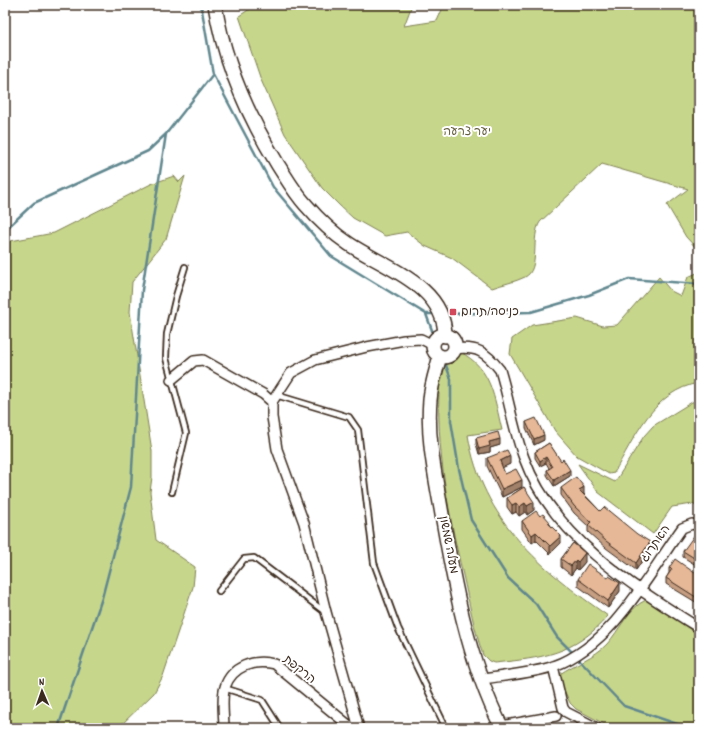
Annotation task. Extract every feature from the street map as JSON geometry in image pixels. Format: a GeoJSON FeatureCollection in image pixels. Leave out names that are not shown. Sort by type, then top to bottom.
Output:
{"type":"FeatureCollection","features":[{"type":"Feature","properties":{"kind":"main road"},"geometry":{"type":"LineString","coordinates":[[215,5],[219,30],[250,116],[295,192],[306,206],[348,243],[407,277],[424,291],[443,319],[445,324],[445,336]]}},
{"type":"Feature","properties":{"kind":"main road"},"geometry":{"type":"LineString","coordinates":[[445,336],[453,340],[454,348],[449,356],[437,350],[437,338],[445,336]]}},
{"type":"Feature","properties":{"kind":"main road","name":"מעלה שמשון"},"geometry":{"type":"LineString","coordinates":[[437,350],[430,400],[430,420],[434,464],[455,581],[469,643],[502,727]]}},
{"type":"Feature","properties":{"kind":"street"},"geometry":{"type":"LineString","coordinates":[[359,728],[326,612],[304,523],[277,449],[272,417],[274,398],[291,373],[315,360],[367,347],[404,340],[421,339],[437,350]]}},
{"type":"Feature","properties":{"kind":"street"},"geometry":{"type":"LineString","coordinates":[[454,348],[469,347],[482,352],[491,359],[500,370],[524,458],[539,491],[558,518],[580,542],[640,588],[699,628]]}},
{"type":"Feature","properties":{"kind":"street"},"geometry":{"type":"LineString","coordinates":[[171,380],[194,361],[203,360],[263,394],[274,398]]}},
{"type":"Feature","properties":{"kind":"street","name":"האתרוג"},"geometry":{"type":"LineString","coordinates":[[482,679],[553,666],[578,654],[610,628],[682,528],[692,524],[699,526]]}},
{"type":"Feature","properties":{"kind":"street","name":"הרקפת"},"geometry":{"type":"LineString","coordinates":[[224,688],[232,673],[243,666],[262,661],[274,664],[352,728]]}},
{"type":"Feature","properties":{"kind":"street"},"geometry":{"type":"LineString","coordinates":[[553,666],[563,708],[566,712],[597,728]]}},
{"type":"Feature","properties":{"kind":"street"},"geometry":{"type":"LineString","coordinates":[[224,688],[224,728]]}},
{"type":"Feature","properties":{"kind":"street"},"geometry":{"type":"LineString","coordinates":[[502,727],[556,716]]}},
{"type":"Feature","properties":{"kind":"lane"},"geometry":{"type":"LineString","coordinates":[[172,492],[186,433],[166,358],[167,334],[176,296],[186,268]]}},
{"type":"Feature","properties":{"kind":"lane"},"geometry":{"type":"LineString","coordinates":[[274,398],[349,417],[358,430],[374,563],[398,628],[446,728]]}},
{"type":"Feature","properties":{"kind":"lane"},"geometry":{"type":"LineString","coordinates":[[219,591],[244,559],[254,558],[326,612]]}},
{"type":"Feature","properties":{"kind":"lane"},"geometry":{"type":"LineString","coordinates":[[224,688],[262,700],[280,728]]}},
{"type":"Feature","properties":{"kind":"green space","name":"יער צרעה"},"geometry":{"type":"Polygon","coordinates":[[[256,5],[412,5],[404,26],[437,21],[444,5],[699,5],[699,251],[686,237],[667,205],[688,189],[602,164],[540,222],[537,228],[533,267],[530,273],[517,280],[492,288],[452,258],[425,246],[407,232],[385,236],[353,218],[322,188],[285,134],[261,80],[239,16],[256,5]]]}},
{"type":"Feature","properties":{"kind":"green space"},"geometry":{"type":"Polygon","coordinates":[[[174,176],[179,182],[185,176],[166,239],[132,282],[130,312],[152,451],[152,477],[150,492],[156,540],[195,567],[193,587],[163,676],[154,693],[118,728],[5,728],[5,242],[54,233],[151,184],[174,176]]]}},
{"type":"Feature","properties":{"kind":"green space"},"geometry":{"type":"Polygon","coordinates":[[[699,272],[699,383],[683,387],[658,405],[638,431],[614,473],[609,474],[577,456],[555,431],[510,354],[512,339],[532,325],[577,318],[603,326],[617,325],[659,277],[671,291],[681,296],[688,277],[699,272]]]}},
{"type":"Feature","properties":{"kind":"green space"},"geometry":{"type":"Polygon","coordinates":[[[460,352],[479,366],[485,375],[494,395],[502,430],[468,435],[475,465],[486,493],[518,540],[560,580],[608,616],[583,639],[570,647],[556,652],[527,659],[494,663],[489,661],[483,655],[472,615],[452,523],[440,444],[439,390],[441,364],[460,352]]]}},
{"type":"Feature","properties":{"kind":"green space"},"geometry":{"type":"Polygon","coordinates":[[[699,401],[699,508],[693,504],[672,507],[653,534],[598,492],[578,464],[615,482],[644,436],[653,426],[692,402],[699,401]]]}},
{"type":"Feature","properties":{"kind":"green space"},"geometry":{"type":"Polygon","coordinates":[[[646,600],[699,634],[699,645],[695,652],[699,654],[699,728],[612,728],[576,709],[570,703],[560,681],[560,674],[591,657],[602,649],[634,608],[646,600]]]}},
{"type":"Feature","properties":{"kind":"building"},"geometry":{"type":"Polygon","coordinates":[[[536,418],[544,435],[534,439],[526,422],[536,418]]]}},
{"type":"Feature","properties":{"kind":"building"},"geometry":{"type":"Polygon","coordinates":[[[498,432],[500,439],[489,442],[490,446],[479,449],[476,438],[498,432]]]}},
{"type":"Feature","properties":{"kind":"building"},"geometry":{"type":"Polygon","coordinates":[[[549,443],[561,461],[563,459],[570,470],[554,480],[547,470],[552,467],[546,457],[540,461],[535,452],[549,443]]]}},
{"type":"Feature","properties":{"kind":"building"},"geometry":{"type":"Polygon","coordinates":[[[507,450],[510,456],[500,461],[505,474],[516,469],[522,480],[502,489],[487,458],[507,450]]]}},
{"type":"Feature","properties":{"kind":"building"},"geometry":{"type":"Polygon","coordinates":[[[576,477],[584,487],[579,490],[600,511],[604,507],[637,534],[650,542],[636,563],[606,541],[588,525],[591,522],[574,506],[561,488],[576,477]]]}},
{"type":"Feature","properties":{"kind":"building"},"geometry":{"type":"Polygon","coordinates":[[[524,487],[534,502],[527,506],[525,503],[519,507],[516,503],[512,505],[507,498],[524,487]]]}},
{"type":"Feature","properties":{"kind":"building"},"geometry":{"type":"Polygon","coordinates":[[[536,511],[540,516],[543,514],[550,522],[548,523],[561,536],[550,546],[536,532],[532,535],[522,521],[536,511]]]}},
{"type":"Feature","properties":{"kind":"building"},"geometry":{"type":"Polygon","coordinates":[[[696,533],[699,535],[699,561],[683,551],[696,533]]]}},
{"type":"Feature","properties":{"kind":"building"},"geometry":{"type":"Polygon","coordinates":[[[573,543],[585,553],[578,562],[576,560],[571,566],[561,559],[573,543]]]}},
{"type":"Feature","properties":{"kind":"building"},"geometry":{"type":"Polygon","coordinates":[[[675,559],[699,576],[699,599],[666,578],[672,569],[669,568],[675,559]]]}},
{"type":"Feature","properties":{"kind":"building"},"geometry":{"type":"Polygon","coordinates":[[[588,564],[608,578],[609,576],[620,583],[608,601],[578,579],[588,564]]]}},
{"type":"Feature","properties":{"kind":"waterway"},"geometry":{"type":"LineString","coordinates":[[201,5],[213,74],[273,187],[331,256],[426,314],[440,352]]}},
{"type":"Feature","properties":{"kind":"waterway"},"geometry":{"type":"LineString","coordinates":[[5,230],[34,203],[148,151],[166,134],[213,74]]}},
{"type":"Feature","properties":{"kind":"waterway"},"geometry":{"type":"LineString","coordinates":[[58,728],[102,598],[131,487],[142,290],[166,134]]}},
{"type":"Feature","properties":{"kind":"waterway"},"geometry":{"type":"LineString","coordinates":[[445,314],[531,312],[589,295],[629,279],[699,284]]}},
{"type":"Feature","properties":{"kind":"waterway"},"geometry":{"type":"LineString","coordinates":[[426,314],[436,314]]}},
{"type":"Feature","properties":{"kind":"waterway"},"geometry":{"type":"LineString","coordinates":[[444,360],[451,379],[451,421],[459,469],[471,520],[508,578],[536,604],[557,637],[574,654]]}},
{"type":"Feature","properties":{"kind":"waterway"},"geometry":{"type":"LineString","coordinates":[[577,657],[624,706],[689,728]]}},
{"type":"Feature","properties":{"kind":"place","name":"כניסה/תרום"},"geometry":{"type":"Point","coordinates":[453,312]}}]}
